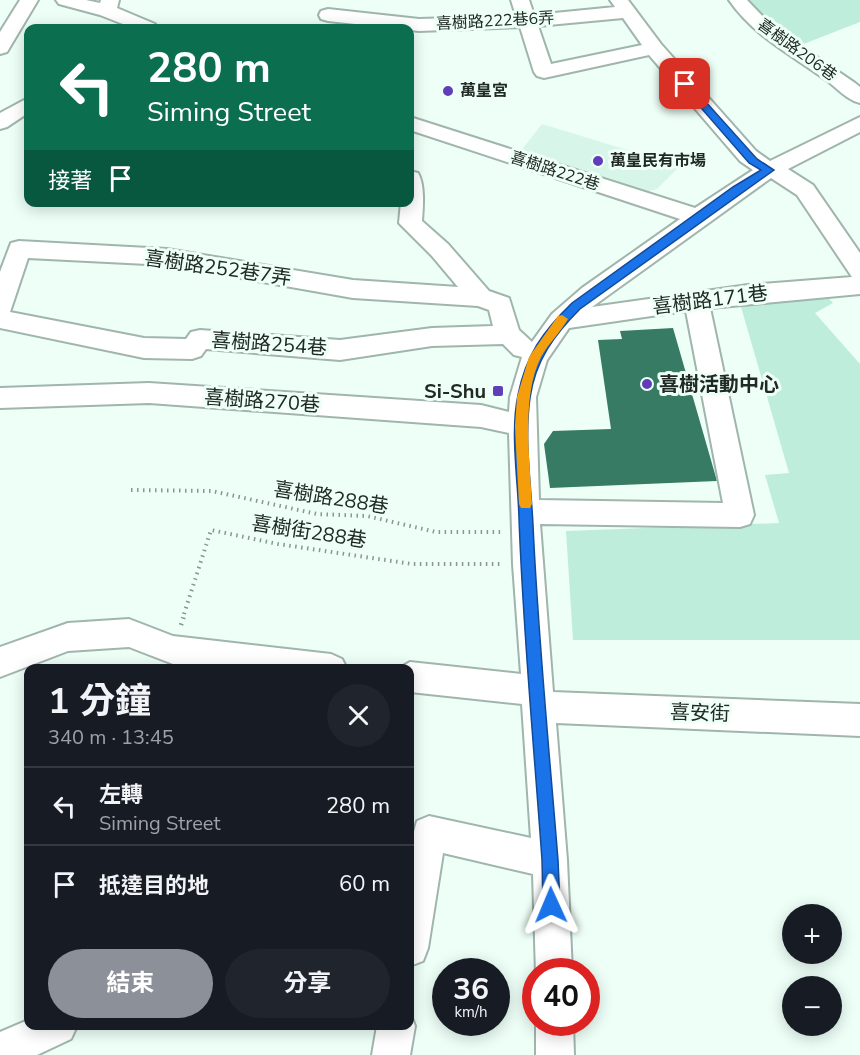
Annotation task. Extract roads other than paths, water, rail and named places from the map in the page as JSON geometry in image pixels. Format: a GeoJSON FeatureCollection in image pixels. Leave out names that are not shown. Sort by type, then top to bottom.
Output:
{"type":"FeatureCollection","features":[{"type":"Feature","properties":{"kind":"street"},"geometry":{"type":"LineString","coordinates":[[0,48],[28,0]]}},
{"type":"Feature","properties":{"kind":"street"},"geometry":{"type":"LineString","coordinates":[[65,0],[108,6],[121,24]]}},
{"type":"Feature","properties":{"kind":"street"},"geometry":{"type":"LineString","coordinates":[[520,0],[544,72],[654,48]]}},
{"type":"Feature","properties":{"kind":"street","name":"喜樹路206巷"},"geometry":{"type":"LineString","coordinates":[[738,0],[744,10],[775,39],[826,71],[860,97]]}},
{"type":"Feature","properties":{"kind":"street"},"geometry":{"type":"LineString","coordinates":[[623,6],[654,48],[748,156],[769,170],[783,175],[804,190],[860,271]]}},
{"type":"Feature","properties":{"kind":"street","name":"喜樹路222巷6弄"},"geometry":{"type":"LineString","coordinates":[[414,25],[527,21],[623,6]]}},
{"type":"Feature","properties":{"kind":"street","name":"喜樹路222巷6弄"},"geometry":{"type":"LineString","coordinates":[[326,15],[402,24]]}},
{"type":"Feature","properties":{"kind":"street"},"geometry":{"type":"LineString","coordinates":[[0,122],[24,107]]}},
{"type":"Feature","properties":{"kind":"street","name":"喜樹路222巷"},"geometry":{"type":"LineString","coordinates":[[414,124],[700,218]]}},
{"type":"Feature","properties":{"kind":"street"},"geometry":{"type":"LineString","coordinates":[[553,958],[550,860],[528,564],[522,426],[524,397],[535,357],[561,320],[591,294],[737,190],[769,170],[860,124]]}},
{"type":"Feature","properties":{"kind":"street"},"geometry":{"type":"LineString","coordinates":[[412,207],[410,224],[440,250],[480,297],[500,304],[508,335],[535,357]]}},
{"type":"Feature","properties":{"kind":"street","name":"喜樹路252巷7弄"},"geometry":{"type":"LineString","coordinates":[[0,309],[18,249],[167,257],[353,289],[480,297]]}},
{"type":"Feature","properties":{"kind":"street","name":"喜樹路171巷"},"geometry":{"type":"LineString","coordinates":[[561,320],[696,301],[826,286],[860,285]]}},
{"type":"Feature","properties":{"kind":"street"},"geometry":{"type":"LineString","coordinates":[[526,521],[740,515],[696,301]]}},
{"type":"Feature","properties":{"kind":"street","name":"喜樹路254巷"},"geometry":{"type":"LineString","coordinates":[[0,320],[144,348],[192,349],[200,339],[340,350],[432,337],[508,335]]}},
{"type":"Feature","properties":{"kind":"street","name":"喜樹路270巷"},"geometry":{"type":"LineString","coordinates":[[0,398],[149,393],[480,416],[522,426]]}},
{"type":"Feature","properties":{"kind":"street"},"geometry":{"type":"LineString","coordinates":[[0,662],[69,637],[129,633],[173,650],[277,664]]}},
{"type":"Feature","properties":{"kind":"street","name":"喜安街"},"geometry":{"type":"LineString","coordinates":[[414,678],[538,699],[860,720]]}},
{"type":"Feature","properties":{"kind":"street"},"geometry":{"type":"LineString","coordinates":[[414,924],[429,833],[550,860]]}},
{"type":"Feature","properties":{"kind":"street"},"geometry":{"type":"LineString","coordinates":[[0,1052],[49,1030]]}},
{"type":"Feature","properties":{"kind":"street"},"geometry":{"type":"LineString","coordinates":[[392,1055],[395,1030]]}},
{"type":"Feature","properties":{"kind":"street"},"geometry":{"type":"LineString","coordinates":[[554,1036],[555,1055]]}},
{"type":"Feature","properties":{"kind":"place","name":"萬皇宮"},"geometry":{"type":"Point","coordinates":[448,91]}},
{"type":"Feature","properties":{"kind":"place","name":"萬皇民有市場"},"geometry":{"type":"Point","coordinates":[598,161]}},
{"type":"Feature","properties":{"kind":"place","name":"喜樹活動中心"},"geometry":{"type":"Point","coordinates":[647,384]}},
{"type":"Feature","properties":{"kind":"place","name":"Si-Shu"},"geometry":{"type":"Point","coordinates":[498,391]}}]}
